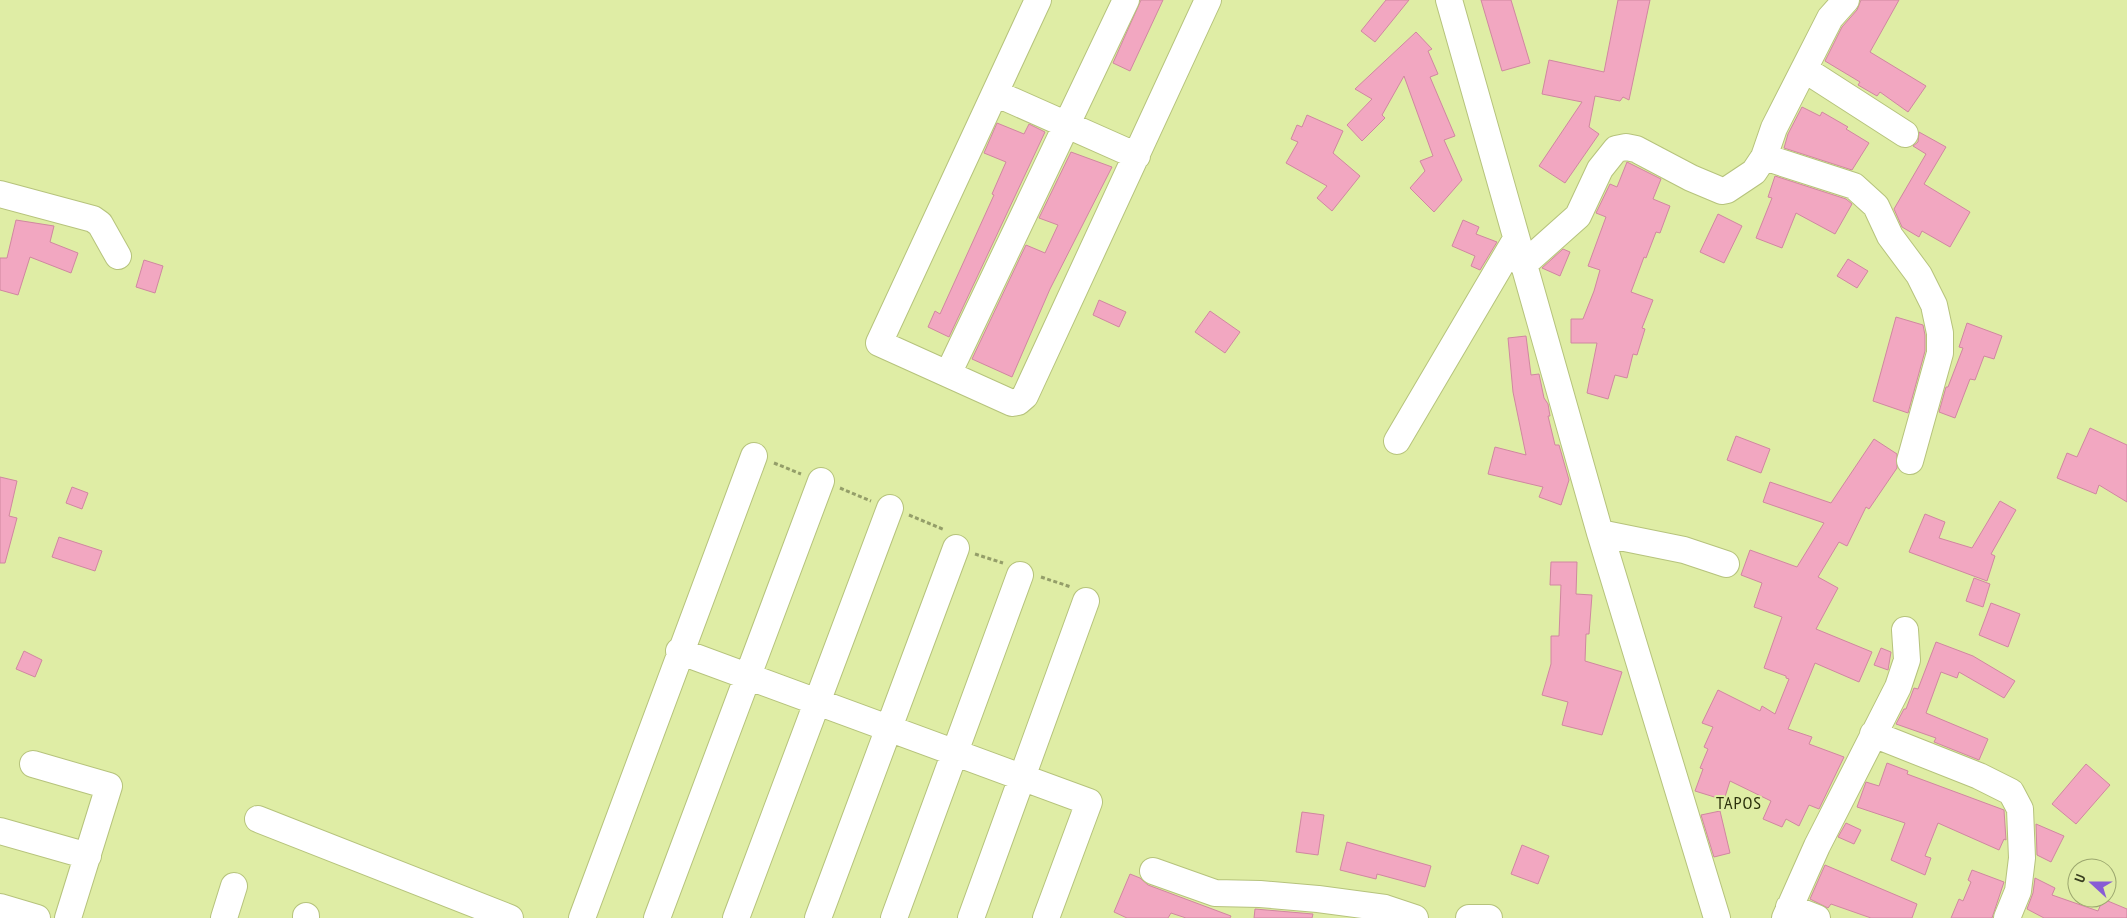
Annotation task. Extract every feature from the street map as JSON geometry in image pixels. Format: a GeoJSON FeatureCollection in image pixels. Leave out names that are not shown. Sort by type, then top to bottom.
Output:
{"type":"FeatureCollection","features":[{"type":"Feature","properties":{"kind":"street"},"geometry":{"type":"LineString","coordinates":[[1038,0],[879,343],[1012,403],[1018,402],[1025,396],[1208,0]]}},
{"type":"Feature","properties":{"kind":"street"},"geometry":{"type":"LineString","coordinates":[[948,374],[1068,126],[1126,0]]}},
{"type":"Feature","properties":{"kind":"street"},"geometry":{"type":"LineString","coordinates":[[1449,0],[1600,534],[1717,918]]}},
{"type":"Feature","properties":{"kind":"street"},"geometry":{"type":"LineString","coordinates":[[1523,265],[1578,216],[1600,169],[1616,149],[1626,147],[1636,149],[1691,178],[1722,191],[1727,190],[1754,172],[1764,157],[1774,128],[1830,18],[1846,0]]}},
{"type":"Feature","properties":{"kind":"street"},"geometry":{"type":"LineString","coordinates":[[1804,69],[1905,134]]}},
{"type":"Feature","properties":{"kind":"street"},"geometry":{"type":"LineString","coordinates":[[995,93],[1137,156]]}},
{"type":"Feature","properties":{"kind":"street"},"geometry":{"type":"LineString","coordinates":[[1764,157],[1854,186],[1876,206],[1890,236],[1919,275],[1934,305],[1940,333],[1940,353],[1910,461]]}},
{"type":"Feature","properties":{"kind":"street"},"geometry":{"type":"LineString","coordinates":[[0,194],[93,219],[100,224],[118,256]]}},
{"type":"Feature","properties":{"kind":"street"},"geometry":{"type":"LineString","coordinates":[[1397,441],[1516,239]]}},
{"type":"Feature","properties":{"kind":"street"},"geometry":{"type":"LineString","coordinates":[[582,918],[679,651],[754,456]]}},
{"type":"Feature","properties":{"kind":"street"},"geometry":{"type":"LineString","coordinates":[[657,918],[821,481]]}},
{"type":"Feature","properties":{"kind":"street"},"geometry":{"type":"LineString","coordinates":[[736,918],[890,508]]}},
{"type":"Feature","properties":{"kind":"street"},"geometry":{"type":"LineString","coordinates":[[1600,534],[1684,550],[1726,564]]}},
{"type":"Feature","properties":{"kind":"street"},"geometry":{"type":"LineString","coordinates":[[818,918],[956,548]]}},
{"type":"Feature","properties":{"kind":"street"},"geometry":{"type":"LineString","coordinates":[[894,918],[1020,575]]}},
{"type":"Feature","properties":{"kind":"street"},"geometry":{"type":"LineString","coordinates":[[971,918],[1086,601]]}},
{"type":"Feature","properties":{"kind":"street"},"geometry":{"type":"LineString","coordinates":[[1817,918],[1787,912],[1873,734],[1898,687],[1905,670],[1908,650],[1905,630]]}},
{"type":"Feature","properties":{"kind":"street"},"geometry":{"type":"LineString","coordinates":[[679,651],[1089,802],[1046,918]]}},
{"type":"Feature","properties":{"kind":"street"},"geometry":{"type":"LineString","coordinates":[[1873,734],[1979,776],[2011,792],[2020,809],[2022,858],[2018,891],[2007,918]]}},
{"type":"Feature","properties":{"kind":"street"},"geometry":{"type":"LineString","coordinates":[[32,764],[110,786],[68,918]]}},
{"type":"Feature","properties":{"kind":"street"},"geometry":{"type":"LineString","coordinates":[[258,818],[510,918]]}},
{"type":"Feature","properties":{"kind":"street"},"geometry":{"type":"LineString","coordinates":[[0,831],[88,856]]}},
{"type":"Feature","properties":{"kind":"street"},"geometry":{"type":"LineString","coordinates":[[1153,871],[1215,894],[1260,894],[1318,899],[1386,908],[1415,918]]}},
{"type":"Feature","properties":{"kind":"street"},"geometry":{"type":"LineString","coordinates":[[224,918],[234,886]]}},
{"type":"Feature","properties":{"kind":"street"},"geometry":{"type":"LineString","coordinates":[[0,907],[37,918]]}},
{"type":"Feature","properties":{"kind":"street"},"geometry":{"type":"LineString","coordinates":[[1468,918],[1489,918]]}},
{"type":"Feature","properties":{"kind":"path"},"geometry":{"type":"LineString","coordinates":[[754,456],[944,529],[956,548],[1002,563],[1020,575],[1027,573],[1074,588],[1086,601]]}},
{"type":"Feature","properties":{"kind":"building"},"geometry":{"type":"Polygon","coordinates":[[[1141,0],[1163,0],[1130,71],[1113,63],[1141,0]]]}},
{"type":"Feature","properties":{"kind":"building"},"geometry":{"type":"Polygon","coordinates":[[[1386,0],[1409,0],[1375,42],[1361,31],[1386,0]]]}},
{"type":"Feature","properties":{"kind":"building"},"geometry":{"type":"Polygon","coordinates":[[[1481,0],[1511,0],[1530,63],[1502,71],[1481,0]]]}},
{"type":"Feature","properties":{"kind":"building"},"geometry":{"type":"Polygon","coordinates":[[[1618,0],[1650,0],[1629,100],[1623,97],[1620,101],[1595,96],[1589,127],[1599,134],[1565,183],[1539,166],[1582,102],[1542,94],[1549,60],[1604,72],[1618,0]]]}},
{"type":"Feature","properties":{"kind":"building"},"geometry":{"type":"Polygon","coordinates":[[[1861,0],[1899,0],[1870,52],[1926,86],[1908,112],[1880,92],[1877,96],[1858,85],[1860,82],[1825,61],[1842,27],[1857,10],[1861,0]]]}},
{"type":"Feature","properties":{"kind":"building"},"geometry":{"type":"Polygon","coordinates":[[[1416,32],[1432,49],[1428,51],[1438,74],[1430,77],[1455,136],[1444,140],[1462,180],[1434,212],[1410,188],[1425,171],[1420,161],[1433,156],[1404,76],[1382,115],[1385,118],[1362,141],[1347,125],[1372,99],[1355,89],[1416,32]]]}},
{"type":"Feature","properties":{"kind":"building"},"geometry":{"type":"Polygon","coordinates":[[[1802,107],[1820,116],[1822,112],[1848,127],[1846,129],[1869,143],[1852,170],[1784,148],[1788,134],[1802,107]]]}},
{"type":"Feature","properties":{"kind":"building"},"geometry":{"type":"Polygon","coordinates":[[[1307,115],[1343,131],[1333,153],[1360,176],[1332,211],[1317,198],[1327,186],[1286,163],[1298,142],[1291,139],[1297,125],[1302,127],[1307,115]]]}},
{"type":"Feature","properties":{"kind":"building"},"geometry":{"type":"Polygon","coordinates":[[[997,123],[1024,134],[1029,124],[1045,132],[949,337],[928,327],[935,311],[940,314],[994,195],[992,194],[1006,162],[984,153],[997,123]]]}},
{"type":"Feature","properties":{"kind":"building"},"geometry":{"type":"Polygon","coordinates":[[[1919,132],[1946,147],[1924,184],[1970,212],[1950,247],[1922,231],[1919,237],[1902,227],[1894,209],[1926,154],[1913,146],[1918,142],[1919,132]]]}},
{"type":"Feature","properties":{"kind":"building"},"geometry":{"type":"Polygon","coordinates":[[[1071,152],[1112,167],[1050,289],[1012,377],[972,359],[1026,245],[1045,253],[1058,225],[1039,218],[1071,152]]]}},
{"type":"Feature","properties":{"kind":"building"},"geometry":{"type":"Polygon","coordinates":[[[1627,162],[1661,179],[1653,199],[1670,206],[1660,233],[1656,232],[1646,258],[1644,257],[1631,292],[1653,300],[1642,328],[1645,329],[1637,355],[1633,354],[1627,378],[1615,375],[1608,399],[1587,393],[1597,343],[1571,343],[1571,319],[1583,319],[1594,291],[1600,270],[1588,266],[1606,217],[1596,213],[1610,184],[1617,187],[1627,162]]]}},
{"type":"Feature","properties":{"kind":"building"},"geometry":{"type":"Polygon","coordinates":[[[1775,176],[1846,199],[1852,204],[1835,234],[1796,213],[1782,248],[1756,238],[1772,198],[1768,197],[1775,176]]]}},
{"type":"Feature","properties":{"kind":"building"},"geometry":{"type":"Polygon","coordinates":[[[1718,214],[1742,226],[1724,263],[1700,252],[1718,214]]]}},
{"type":"Feature","properties":{"kind":"building"},"geometry":{"type":"Polygon","coordinates":[[[16,220],[54,226],[50,242],[78,253],[71,273],[30,257],[18,295],[0,290],[0,258],[7,258],[16,220]]]}},
{"type":"Feature","properties":{"kind":"building"},"geometry":{"type":"Polygon","coordinates":[[[1463,220],[1479,227],[1476,234],[1497,242],[1480,270],[1471,266],[1475,256],[1452,246],[1463,220]]]}},
{"type":"Feature","properties":{"kind":"building"},"geometry":{"type":"Polygon","coordinates":[[[1563,249],[1570,252],[1560,276],[1542,268],[1563,249]]]}},
{"type":"Feature","properties":{"kind":"building"},"geometry":{"type":"Polygon","coordinates":[[[1848,259],[1868,271],[1857,288],[1837,276],[1848,259]]]}},
{"type":"Feature","properties":{"kind":"building"},"geometry":{"type":"Polygon","coordinates":[[[144,260],[163,266],[155,293],[136,287],[144,260]]]}},
{"type":"Feature","properties":{"kind":"building"},"geometry":{"type":"Polygon","coordinates":[[[1099,300],[1126,312],[1119,327],[1093,315],[1099,300]]]}},
{"type":"Feature","properties":{"kind":"building"},"geometry":{"type":"Polygon","coordinates":[[[1210,311],[1240,332],[1225,353],[1195,332],[1210,311]]]}},
{"type":"Feature","properties":{"kind":"building"},"geometry":{"type":"Polygon","coordinates":[[[1896,317],[1923,325],[1925,335],[1925,351],[1908,413],[1873,401],[1896,317]]]}},
{"type":"Feature","properties":{"kind":"building"},"geometry":{"type":"Polygon","coordinates":[[[1967,323],[2002,336],[1994,359],[1984,356],[1975,380],[1970,379],[1955,418],[1939,412],[1946,387],[1948,387],[1963,348],[1959,347],[1967,323]]]}},
{"type":"Feature","properties":{"kind":"building"},"geometry":{"type":"Polygon","coordinates":[[[1526,336],[1531,375],[1539,374],[1544,398],[1548,404],[1550,416],[1548,416],[1555,445],[1559,445],[1569,480],[1561,505],[1539,497],[1543,487],[1488,474],[1495,447],[1526,455],[1513,392],[1508,338],[1526,336]]]}},
{"type":"Feature","properties":{"kind":"building"},"geometry":{"type":"Polygon","coordinates":[[[2090,428],[2127,445],[2127,502],[2099,485],[2096,494],[2057,478],[2067,453],[2077,457],[2090,428]]]}},
{"type":"Feature","properties":{"kind":"building"},"geometry":{"type":"Polygon","coordinates":[[[1736,436],[1770,449],[1761,473],[1727,460],[1736,436]]]}},
{"type":"Feature","properties":{"kind":"building"},"geometry":{"type":"Polygon","coordinates":[[[1874,439],[1897,454],[1897,468],[1869,509],[1866,507],[1847,546],[1839,542],[1818,577],[1838,588],[1816,629],[1872,652],[1859,682],[1815,663],[1788,729],[1812,737],[1809,744],[1844,757],[1819,809],[1809,805],[1799,826],[1786,819],[1782,827],[1763,819],[1771,801],[1730,781],[1724,800],[1695,791],[1703,769],[1700,768],[1708,749],[1704,747],[1713,727],[1702,723],[1718,690],[1760,711],[1762,706],[1775,714],[1789,679],[1786,676],[1764,668],[1782,617],[1754,607],[1762,583],[1741,575],[1750,550],[1797,567],[1824,523],[1763,502],[1770,482],[1831,503],[1874,439]]]}},
{"type":"Feature","properties":{"kind":"building"},"geometry":{"type":"Polygon","coordinates":[[[0,477],[17,481],[9,516],[17,518],[5,563],[0,563],[0,477]]]}},
{"type":"Feature","properties":{"kind":"building"},"geometry":{"type":"Polygon","coordinates":[[[72,487],[88,493],[82,509],[66,503],[72,487]]]}},
{"type":"Feature","properties":{"kind":"building"},"geometry":{"type":"Polygon","coordinates":[[[2000,501],[2016,510],[1991,554],[1995,556],[1987,581],[1909,552],[1925,514],[1945,522],[1939,538],[1972,548],[2000,501]]]}},
{"type":"Feature","properties":{"kind":"building"},"geometry":{"type":"Polygon","coordinates":[[[59,537],[102,551],[95,571],[52,557],[59,537]]]}},
{"type":"Feature","properties":{"kind":"building"},"geometry":{"type":"Polygon","coordinates":[[[1551,562],[1577,562],[1576,594],[1592,595],[1589,634],[1586,634],[1585,661],[1622,672],[1602,735],[1562,725],[1568,702],[1542,695],[1551,664],[1551,636],[1559,636],[1561,585],[1550,585],[1551,562]]]}},
{"type":"Feature","properties":{"kind":"building"},"geometry":{"type":"Polygon","coordinates":[[[1974,578],[1990,584],[1983,607],[1966,601],[1974,578]]]}},
{"type":"Feature","properties":{"kind":"building"},"geometry":{"type":"Polygon","coordinates":[[[1991,603],[2020,614],[2008,647],[1979,635],[1991,603]]]}},
{"type":"Feature","properties":{"kind":"building"},"geometry":{"type":"Polygon","coordinates":[[[1936,642],[1973,656],[2015,681],[2004,698],[1959,672],[1957,678],[1941,672],[1926,713],[1988,739],[1979,760],[1934,742],[1936,738],[1896,724],[1904,709],[1906,709],[1914,688],[1918,689],[1936,642]]]}},
{"type":"Feature","properties":{"kind":"building"},"geometry":{"type":"Polygon","coordinates":[[[1881,648],[1891,652],[1888,670],[1874,665],[1881,648]]]}},
{"type":"Feature","properties":{"kind":"building"},"geometry":{"type":"Polygon","coordinates":[[[24,651],[42,660],[35,677],[16,669],[24,651]]]}},
{"type":"Feature","properties":{"kind":"building"},"geometry":{"type":"Polygon","coordinates":[[[1887,763],[1908,771],[1907,774],[2004,810],[2006,840],[2004,839],[1999,850],[1938,823],[1925,856],[1931,858],[1925,875],[1891,860],[1905,823],[1857,807],[1866,782],[1879,786],[1887,763]]]}},
{"type":"Feature","properties":{"kind":"building"},"geometry":{"type":"Polygon","coordinates":[[[2086,764],[2110,785],[2076,824],[2052,804],[2086,764]]]}},
{"type":"Feature","properties":{"kind":"building"},"geometry":{"type":"Polygon","coordinates":[[[1720,811],[1730,853],[1714,857],[1701,815],[1720,811]]]}},
{"type":"Feature","properties":{"kind":"building"},"geometry":{"type":"Polygon","coordinates":[[[1302,812],[1324,815],[1318,855],[1296,852],[1302,812]]]}},
{"type":"Feature","properties":{"kind":"building"},"geometry":{"type":"Polygon","coordinates":[[[1846,823],[1861,830],[1854,844],[1838,837],[1846,823]]]}},
{"type":"Feature","properties":{"kind":"building"},"geometry":{"type":"Polygon","coordinates":[[[2036,824],[2064,836],[2051,862],[2037,855],[2036,824]]]}},
{"type":"Feature","properties":{"kind":"building"},"geometry":{"type":"Polygon","coordinates":[[[1347,842],[1431,866],[1425,887],[1377,874],[1376,879],[1340,870],[1347,842]]]}},
{"type":"Feature","properties":{"kind":"building"},"geometry":{"type":"Polygon","coordinates":[[[1522,845],[1549,856],[1538,884],[1511,874],[1522,845]]]}},
{"type":"Feature","properties":{"kind":"building"},"geometry":{"type":"Polygon","coordinates":[[[1825,865],[1917,904],[1912,918],[1871,918],[1831,904],[1828,908],[1810,899],[1825,865]]]}},
{"type":"Feature","properties":{"kind":"building"},"geometry":{"type":"Polygon","coordinates":[[[1972,870],[2004,882],[1992,918],[1951,918],[1959,899],[1963,901],[1971,882],[1968,880],[1972,870]]]}},
{"type":"Feature","properties":{"kind":"building"},"geometry":{"type":"Polygon","coordinates":[[[1130,874],[1140,878],[1148,885],[1231,916],[1230,918],[1186,918],[1171,913],[1168,918],[1127,918],[1114,912],[1130,874]]]}},
{"type":"Feature","properties":{"kind":"building"},"geometry":{"type":"Polygon","coordinates":[[[2035,878],[2055,888],[2052,895],[2067,900],[2067,908],[2089,908],[2098,911],[2099,908],[2117,908],[2117,905],[2127,909],[2127,918],[2044,918],[2027,909],[2033,893],[2035,878]]]}},
{"type":"Feature","properties":{"kind":"building"},"geometry":{"type":"Polygon","coordinates":[[[1255,909],[1313,914],[1312,918],[1254,918],[1255,909]]]}},
{"type":"Feature","properties":{"kind":"district","name":"TAPOS"},"geometry":{"type":"Point","coordinates":[1739,802]}}]}
